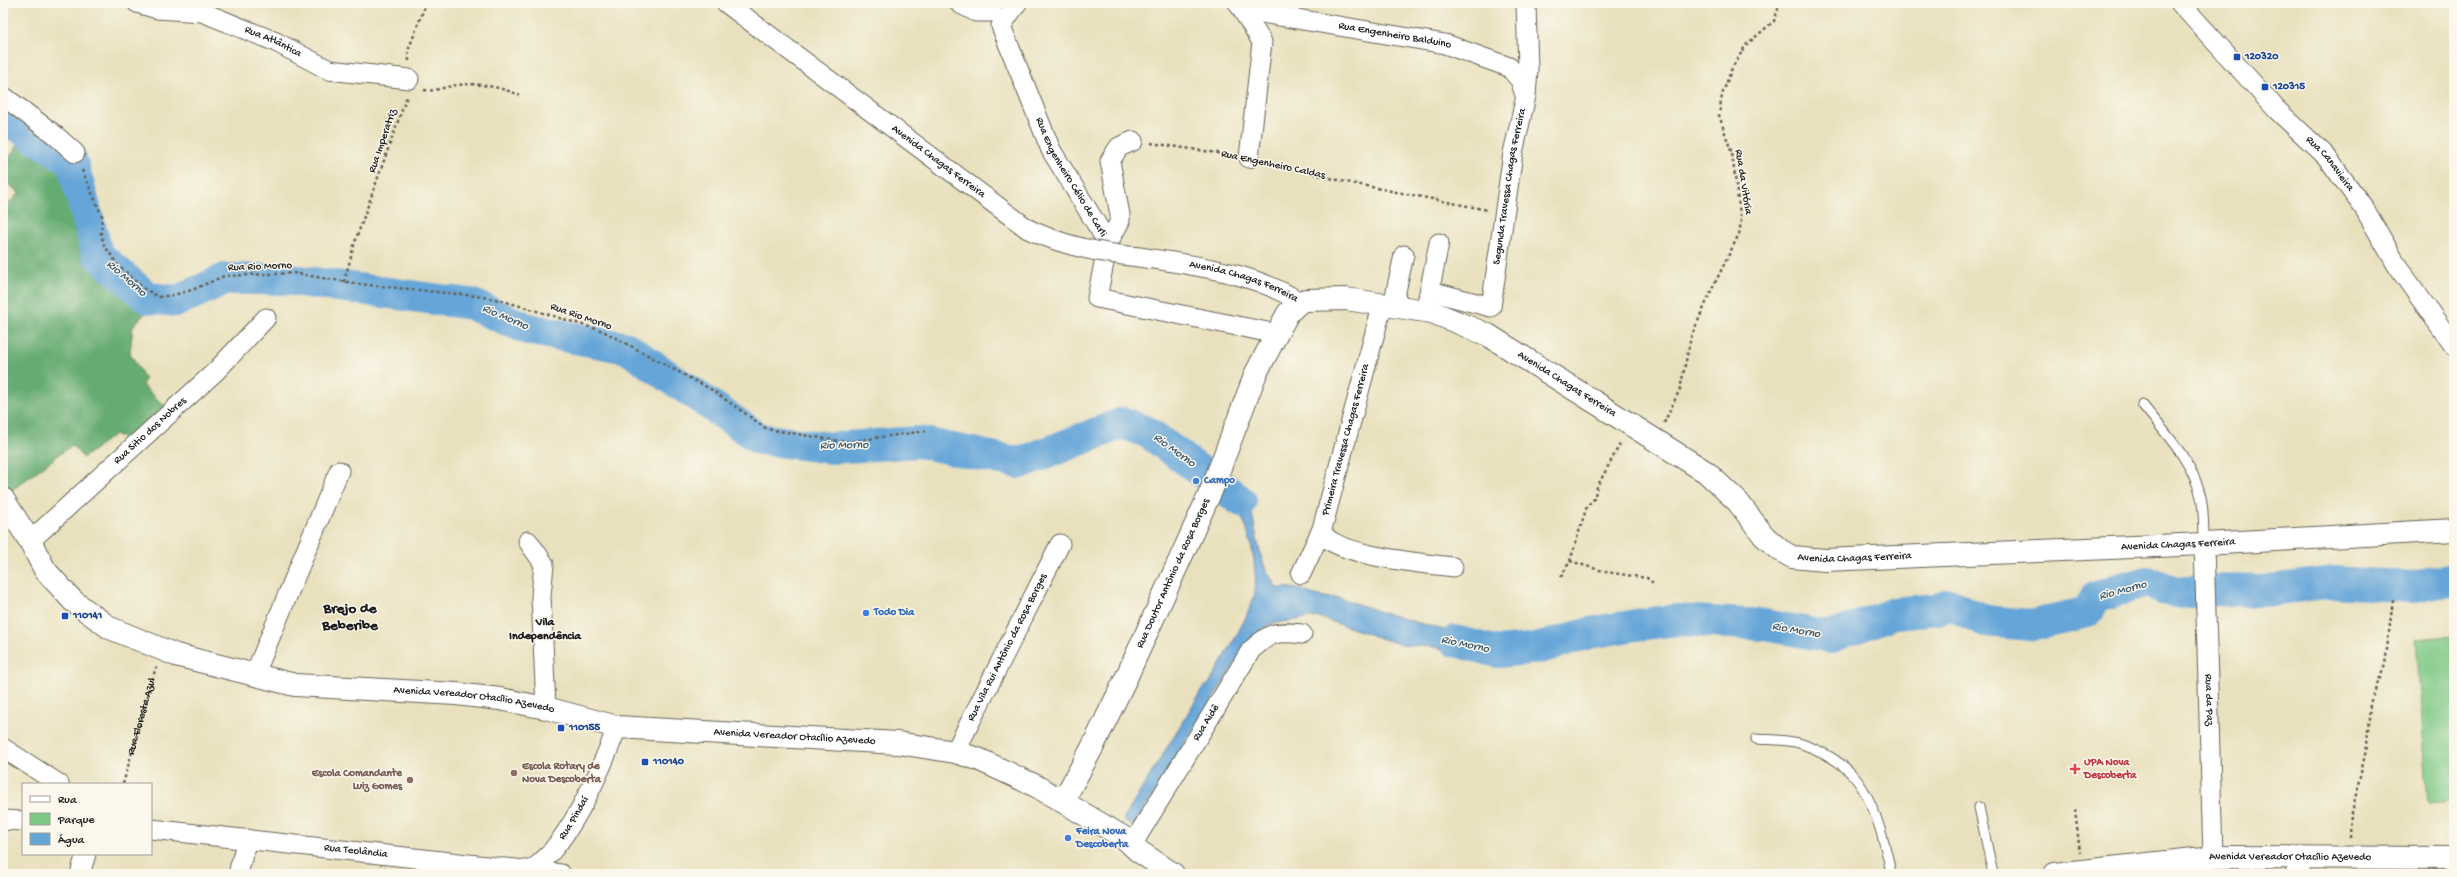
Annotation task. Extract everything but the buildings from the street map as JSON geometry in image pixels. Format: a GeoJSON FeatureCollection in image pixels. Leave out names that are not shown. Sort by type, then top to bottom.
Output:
{"type":"FeatureCollection","features":[{"type":"Feature","properties":{"kind":"street","name":"Rua Atlântica"},"geometry":{"type":"LineString","coordinates":[[137,3],[157,9],[202,12],[276,42],[329,70],[409,83]]}},
{"type":"Feature","properties":{"kind":"street","name":"Avenida Chagas Ferreira"},"geometry":{"type":"LineString","coordinates":[[726,3],[1028,229],[1066,245],[1094,252],[1139,257],[1192,266],[1258,281],[1285,292],[1300,302],[1325,298],[1388,304],[1428,301],[1488,334],[1655,439],[1720,484],[1738,502],[1764,536],[1780,550],[1792,557],[1825,560],[2204,551],[2454,530]]}},
{"type":"Feature","properties":{"kind":"street"},"geometry":{"type":"LineString","coordinates":[[960,3],[976,12],[994,13],[1018,3]]}},
{"type":"Feature","properties":{"kind":"street","name":"Segunda Travessa Chagas Ferreira"},"geometry":{"type":"LineString","coordinates":[[1428,301],[1491,307],[1514,153],[1526,96],[1528,69],[1526,3]]}},
{"type":"Feature","properties":{"kind":"street","name":"Rua Canavieira"},"geometry":{"type":"LineString","coordinates":[[2180,3],[2277,110],[2326,156],[2364,208],[2398,267],[2454,346]]}},
{"type":"Feature","properties":{"kind":"street"},"geometry":{"type":"LineString","coordinates":[[1240,6],[1262,42],[1250,158]]}},
{"type":"Feature","properties":{"kind":"street","name":"Rua Engenheiro Balduino"},"geometry":{"type":"LineString","coordinates":[[1240,6],[1445,44],[1509,67],[1520,80],[1526,96]]}},
{"type":"Feature","properties":{"kind":"street","name":"Rua Engenheiro Célio de Carli"},"geometry":{"type":"LineString","coordinates":[[994,13],[1051,150],[1108,243],[1097,298],[1277,334]]}},
{"type":"Feature","properties":{"kind":"street"},"geometry":{"type":"LineString","coordinates":[[3,96],[75,153]]}},
{"type":"Feature","properties":{"kind":"street"},"geometry":{"type":"LineString","coordinates":[[1108,243],[1120,221],[1110,161],[1119,147],[1133,140]]}},
{"type":"Feature","properties":{"kind":"street"},"geometry":{"type":"LineString","coordinates":[[1428,301],[1439,243]]}},
{"type":"Feature","properties":{"kind":"street","name":"Primeira Travessa Chagas Ferreira"},"geometry":{"type":"LineString","coordinates":[[1301,574],[1322,529],[1388,304],[1404,255]]}},
{"type":"Feature","properties":{"kind":"street","name":"Rua Doutor Antônio da Rosa Borges"},"geometry":{"type":"LineString","coordinates":[[1063,801],[1092,748],[1127,676],[1211,491],[1222,466],[1248,391],[1288,313],[1300,302]]}},
{"type":"Feature","properties":{"kind":"street","name":"Rua Sitio dos Nobres"},"geometry":{"type":"LineString","coordinates":[[30,541],[211,376],[266,318]]}},
{"type":"Feature","properties":{"kind":"street"},"geometry":{"type":"LineString","coordinates":[[254,676],[339,471]]}},
{"type":"Feature","properties":{"kind":"street","name":"Avenida Vereador Otacílio Azevedo"},"geometry":{"type":"LineString","coordinates":[[3,499],[30,541],[45,570],[73,601],[110,628],[160,649],[254,676],[295,685],[471,696],[546,708],[617,727],[898,743],[955,752],[978,759],[1036,786],[1063,801],[1123,837],[1173,874]]}},
{"type":"Feature","properties":{"kind":"street"},"geometry":{"type":"LineString","coordinates":[[1322,529],[1323,536],[1327,540],[1348,549],[1453,567]]}},
{"type":"Feature","properties":{"kind":"street"},"geometry":{"type":"LineString","coordinates":[[528,541],[544,564],[541,596],[546,708]]}},
{"type":"Feature","properties":{"kind":"street","name":"Rua Vila Rui Antônio da Rosa Borges"},"geometry":{"type":"LineString","coordinates":[[955,752],[1060,544]]}},
{"type":"Feature","properties":{"kind":"street","name":"Rua da Paz"},"geometry":{"type":"LineString","coordinates":[[2204,551],[2214,857]]}},
{"type":"Feature","properties":{"kind":"street","name":"Rua Aidê"},"geometry":{"type":"LineString","coordinates":[[1132,845],[1251,650],[1268,635],[1285,632],[1302,634]]}},
{"type":"Feature","properties":{"kind":"street","name":"Rua Pindaí"},"geometry":{"type":"LineString","coordinates":[[529,872],[557,843],[579,811],[596,782],[617,727]]}},
{"type":"Feature","properties":{"kind":"street"},"geometry":{"type":"LineString","coordinates":[[3,748],[57,783]]}},
{"type":"Feature","properties":{"kind":"street"},"geometry":{"type":"LineString","coordinates":[[3,820],[22,821]]}},
{"type":"Feature","properties":{"kind":"street","name":"Rua Teolândia"},"geometry":{"type":"LineString","coordinates":[[152,829],[529,872],[562,874]]}},
{"type":"Feature","properties":{"kind":"street"},"geometry":{"type":"LineString","coordinates":[[238,874],[247,839]]}},
{"type":"Feature","properties":{"kind":"street"},"geometry":{"type":"LineString","coordinates":[[80,874],[86,855]]}},
{"type":"Feature","properties":{"kind":"street","name":"Avenida Vereador Otacílio Azevedo"},"geometry":{"type":"LineString","coordinates":[[2055,874],[2214,857],[2301,865],[2351,857],[2454,858]]}},
{"type":"Feature","properties":{"kind":"lane"},"geometry":{"type":"LineString","coordinates":[[2142,404],[2178,449],[2197,484],[2201,498],[2204,551]]}},
{"type":"Feature","properties":{"kind":"lane"},"geometry":{"type":"LineString","coordinates":[[1756,739],[1800,743],[1835,758],[1863,786],[1872,803],[1889,860],[1891,874]]}},
{"type":"Feature","properties":{"kind":"lane"},"geometry":{"type":"LineString","coordinates":[[1979,807],[1993,874]]}},
{"type":"Feature","properties":{"kind":"path","name":"Rua Imperatriz"},"geometry":{"type":"LineString","coordinates":[[344,282],[355,242],[409,83],[408,51],[426,3]]}},
{"type":"Feature","properties":{"kind":"path","name":"Rua da Vitória"},"geometry":{"type":"LineString","coordinates":[[1655,439],[1680,389],[1691,337],[1712,289],[1739,234],[1741,222],[1733,161],[1719,116],[1722,95],[1732,68],[1746,45],[1774,21],[1780,3]]}},
{"type":"Feature","properties":{"kind":"path"},"geometry":{"type":"LineString","coordinates":[[409,83],[435,91],[458,85],[500,88],[520,95]]}},
{"type":"Feature","properties":{"kind":"path","name":"Rua Engenheiro Caldas"},"geometry":{"type":"LineString","coordinates":[[1133,140],[1250,158],[1346,182],[1505,213]]}},
{"type":"Feature","properties":{"kind":"path","name":"Rua Rio Morno"},"geometry":{"type":"LineString","coordinates":[[75,153],[102,216],[101,234],[104,245],[118,265],[143,288],[159,297],[174,296],[209,284],[224,276],[293,273],[344,282],[456,295],[477,296],[500,300],[603,331],[712,390],[767,429],[845,442],[926,431]]}},
{"type":"Feature","properties":{"kind":"path"},"geometry":{"type":"LineString","coordinates":[[1561,577],[1570,561],[1587,506],[1594,499],[1597,487],[1609,464],[1633,425]]}},
{"type":"Feature","properties":{"kind":"path"},"geometry":{"type":"LineString","coordinates":[[1570,561],[1606,572],[1647,578],[1653,583]]}},
{"type":"Feature","properties":{"kind":"path"},"geometry":{"type":"LineString","coordinates":[[2351,857],[2352,812],[2367,746],[2370,703],[2385,665],[2393,600]]}},
{"type":"Feature","properties":{"kind":"path","name":"Rua Floresta Azul"},"geometry":{"type":"LineString","coordinates":[[123,783],[160,649]]}},
{"type":"Feature","properties":{"kind":"path"},"geometry":{"type":"LineString","coordinates":[[2075,810],[2082,871]]}},
{"type":"Feature","properties":{"kind":"green space"},"geometry":{"type":"Polygon","coordinates":[[[23,138],[68,167],[89,253],[148,310],[133,326],[130,353],[145,379],[142,385],[166,407],[128,441],[115,434],[83,458],[72,445],[8,493],[3,485],[3,209],[19,193],[3,179],[3,166],[23,138]]]}},
{"type":"Feature","properties":{"kind":"green space"},"geometry":{"type":"Polygon","coordinates":[[[2454,636],[2454,801],[2428,803],[2416,639],[2454,636]]]}},
{"type":"Feature","properties":{"kind":"water"},"geometry":{"type":"Polygon","coordinates":[[[1231,477],[1245,496],[1249,505],[1262,560],[1278,589],[1285,587],[1329,598],[1337,597],[1381,612],[1496,645],[1499,656],[1453,653],[1434,647],[1401,645],[1318,617],[1269,624],[1247,644],[1134,826],[1123,820],[1203,688],[1209,684],[1249,611],[1253,600],[1255,591],[1255,571],[1250,539],[1243,519],[1238,511],[1221,493],[1231,477]]]}},
{"type":"Feature","properties":{"kind":"waterway","name":"Rio Morno"},"geometry":{"type":"LineString","coordinates":[[3,117],[72,161],[98,255],[148,298],[177,301],[225,279],[285,279],[471,304],[528,329],[627,348],[760,439],[831,448],[919,442],[1020,463],[1123,423],[1149,433],[1241,501]]}},
{"type":"Feature","properties":{"kind":"waterway","name":"Rio Morno"},"geometry":{"type":"LineString","coordinates":[[1455,641],[1498,652],[1540,648],[1589,633],[1677,620],[1764,625],[1831,637],[1894,613],[1936,609],[1949,604],[1986,621],[2030,625],[2088,612],[2096,596],[2148,582],[2176,593],[2216,590],[2262,591],[2334,582],[2413,587],[2454,579]]}},
{"type":"Feature","properties":{"kind":"place","name":"120320"},"geometry":{"type":"Point","coordinates":[2237,57]}},
{"type":"Feature","properties":{"kind":"place","name":"120315"},"geometry":{"type":"Point","coordinates":[2265,87]}},
{"type":"Feature","properties":{"kind":"place","name":"Campo"},"geometry":{"type":"Point","coordinates":[1196,481]}},
{"type":"Feature","properties":{"kind":"place","name":"Todo Dia"},"geometry":{"type":"Point","coordinates":[866,613]}},
{"type":"Feature","properties":{"kind":"place","name":"110141"},"geometry":{"type":"Point","coordinates":[65,616]}},
{"type":"Feature","properties":{"kind":"place","name":"110155"},"geometry":{"type":"Point","coordinates":[561,728]}},
{"type":"Feature","properties":{"kind":"place","name":"110140"},"geometry":{"type":"Point","coordinates":[645,762]}},
{"type":"Feature","properties":{"kind":"place","name":"UPA Nova Descoberta"},"geometry":{"type":"Point","coordinates":[2075,769]}},
{"type":"Feature","properties":{"kind":"place","name":"Escola Rotary de Nova Descoberta"},"geometry":{"type":"Point","coordinates":[514,773]}},
{"type":"Feature","properties":{"kind":"place","name":"Escola Comandante Luiz Gomes"},"geometry":{"type":"Point","coordinates":[410,780]}},
{"type":"Feature","properties":{"kind":"place","name":"Feira Nova Descoberta"},"geometry":{"type":"Point","coordinates":[1068,838]}},
{"type":"Feature","properties":{"kind":"district","name":"Brejo de Beberibe"},"geometry":{"type":"Point","coordinates":[350,618]}},
{"type":"Feature","properties":{"kind":"district","name":"Vila Independência"},"geometry":{"type":"Point","coordinates":[545,630]}}]}
